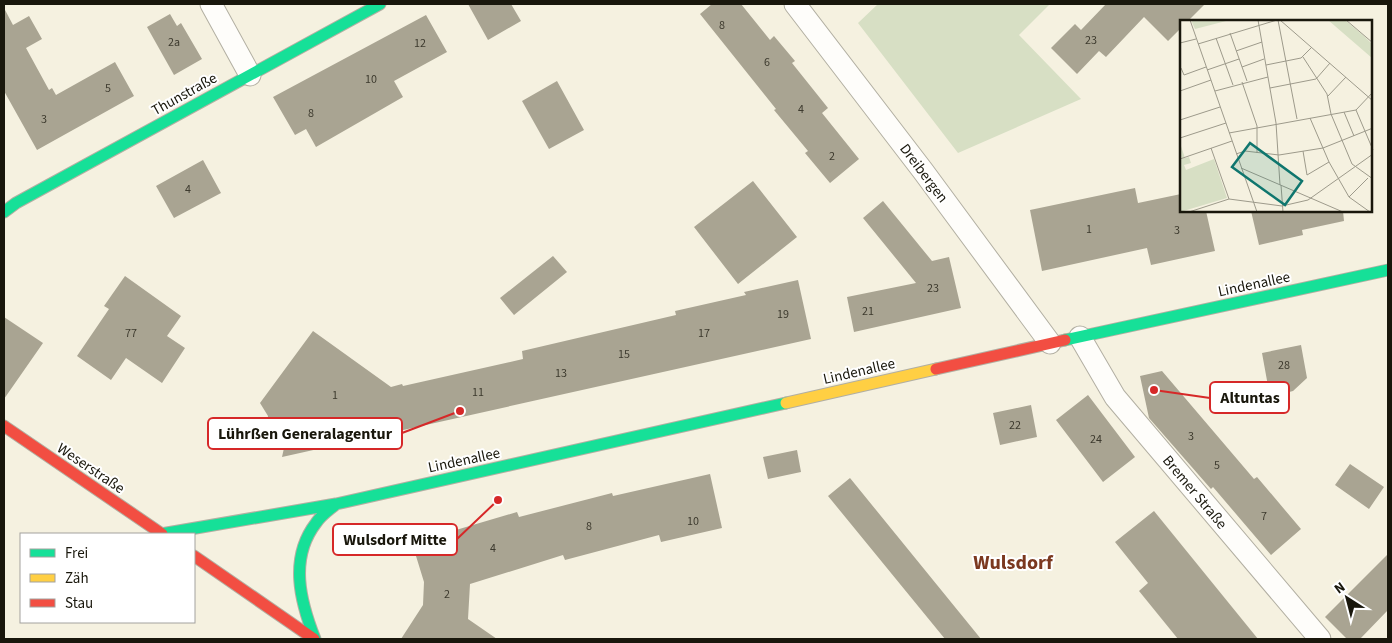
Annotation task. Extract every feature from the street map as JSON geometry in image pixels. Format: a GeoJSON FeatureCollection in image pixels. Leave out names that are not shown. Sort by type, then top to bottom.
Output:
{"type":"FeatureCollection","features":[{"type":"Feature","properties":{"kind":"street"},"geometry":{"type":"LineString","coordinates":[[211,4],[250,75]]}},
{"type":"Feature","properties":{"kind":"street","name":"Thunstraße"},"geometry":{"type":"LineString","coordinates":[[4,212],[16,203],[380,4]]}},
{"type":"Feature","properties":{"kind":"street","name":"Dreibergen"},"geometry":{"type":"LineString","coordinates":[[796,4],[1050,343]]}},
{"type":"Feature","properties":{"kind":"street","name":"Lindenallee"},"geometry":{"type":"LineString","coordinates":[[168,533],[336,504],[1050,343],[1388,270]]}},
{"type":"Feature","properties":{"kind":"street","name":"Bremer Straße"},"geometry":{"type":"LineString","coordinates":[[1080,337],[1115,397],[1320,639]]}},
{"type":"Feature","properties":{"kind":"street","name":"Weserstraße"},"geometry":{"type":"LineString","coordinates":[[4,426],[161,533]]}},
{"type":"Feature","properties":{"kind":"street","name":"Lindenallee"},"geometry":{"type":"LineString","coordinates":[[315,639],[304,612],[299,585],[300,559],[303,546],[316,522],[336,504]]}},
{"type":"Feature","properties":{"kind":"street"},"geometry":{"type":"LineString","coordinates":[[195,557],[315,639]]}},
{"type":"Feature","properties":{"kind":"green space"},"geometry":{"type":"Polygon","coordinates":[[[878,4],[1050,4],[1019,35],[1081,99],[958,153],[858,23],[878,4]]]}},
{"type":"Feature","properties":{"kind":"building"},"geometry":{"type":"Polygon","coordinates":[[[468,4],[511,4],[521,21],[488,40],[468,4]]]}},
{"type":"Feature","properties":{"kind":"building"},"geometry":{"type":"Polygon","coordinates":[[[712,4],[741,4],[770,40],[774,36],[795,61],[792,63],[828,108],[822,113],[859,159],[830,183],[805,153],[808,151],[774,110],[776,109],[700,14],[712,4]]]}},
{"type":"Feature","properties":{"kind":"building"},"geometry":{"type":"Polygon","coordinates":[[[1106,4],[1205,4],[1189,20],[1180,20],[1180,29],[1168,41],[1144,17],[1106,57],[1099,51],[1077,74],[1051,48],[1075,24],[1081,30],[1106,4]]]}},
{"type":"Feature","properties":{"kind":"building"},"geometry":{"type":"Polygon","coordinates":[[[4,8],[13,25],[29,16],[42,39],[26,48],[49,90],[52,88],[56,95],[115,62],[134,96],[37,150],[4,91],[4,8]]]}},
{"type":"Feature","properties":{"kind":"building"},"geometry":{"type":"Polygon","coordinates":[[[170,14],[177,26],[181,23],[202,59],[174,75],[147,27],[170,14]]]}},
{"type":"Feature","properties":{"kind":"building"},"geometry":{"type":"Polygon","coordinates":[[[426,15],[447,52],[394,81],[403,97],[316,147],[306,129],[295,135],[273,97],[426,15]]]}},
{"type":"Feature","properties":{"kind":"building"},"geometry":{"type":"Polygon","coordinates":[[[557,81],[584,130],[549,149],[522,101],[557,81]]]}},
{"type":"Feature","properties":{"kind":"building"},"geometry":{"type":"Polygon","coordinates":[[[203,160],[221,193],[174,218],[156,186],[203,160]]]}},
{"type":"Feature","properties":{"kind":"building"},"geometry":{"type":"Polygon","coordinates":[[[753,181],[797,237],[738,284],[694,227],[753,181]]]}},
{"type":"Feature","properties":{"kind":"building"},"geometry":{"type":"Polygon","coordinates":[[[1135,188],[1138,203],[1180,194],[1180,212],[1206,212],[1215,251],[1151,265],[1147,248],[1042,271],[1030,210],[1135,188]]]}},
{"type":"Feature","properties":{"kind":"building"},"geometry":{"type":"Polygon","coordinates":[[[883,201],[932,261],[949,257],[961,308],[854,332],[847,297],[916,283],[863,218],[883,201]]]}},
{"type":"Feature","properties":{"kind":"building"},"geometry":{"type":"Polygon","coordinates":[[[1251,212],[1343,212],[1344,221],[1302,230],[1303,235],[1259,245],[1251,212]]]}},
{"type":"Feature","properties":{"kind":"building"},"geometry":{"type":"Polygon","coordinates":[[[553,256],[567,272],[514,315],[500,298],[553,256]]]}},
{"type":"Feature","properties":{"kind":"building"},"geometry":{"type":"Polygon","coordinates":[[[125,276],[181,316],[167,336],[185,348],[162,383],[126,358],[111,380],[77,356],[109,309],[104,306],[125,276]]]}},
{"type":"Feature","properties":{"kind":"building"},"geometry":{"type":"Polygon","coordinates":[[[798,280],[811,339],[282,457],[288,430],[264,443],[268,416],[260,403],[313,331],[391,387],[402,384],[403,386],[523,359],[522,351],[676,315],[675,311],[746,295],[744,292],[798,280]]]}},
{"type":"Feature","properties":{"kind":"building"},"geometry":{"type":"Polygon","coordinates":[[[4,317],[43,343],[4,399],[4,317]]]}},
{"type":"Feature","properties":{"kind":"building"},"geometry":{"type":"Polygon","coordinates":[[[1301,345],[1307,378],[1293,391],[1270,397],[1262,353],[1301,345]]]}},
{"type":"Feature","properties":{"kind":"building"},"geometry":{"type":"Polygon","coordinates":[[[1162,371],[1254,479],[1257,477],[1301,529],[1271,555],[1213,487],[1211,489],[1149,418],[1140,376],[1162,371]]]}},
{"type":"Feature","properties":{"kind":"building"},"geometry":{"type":"Polygon","coordinates":[[[1088,395],[1135,457],[1103,482],[1056,420],[1088,395]]]}},
{"type":"Feature","properties":{"kind":"building"},"geometry":{"type":"Polygon","coordinates":[[[1031,405],[1037,437],[1000,445],[993,413],[1031,405]]]}},
{"type":"Feature","properties":{"kind":"building"},"geometry":{"type":"Polygon","coordinates":[[[797,450],[801,472],[768,479],[763,457],[797,450]]]}},
{"type":"Feature","properties":{"kind":"building"},"geometry":{"type":"Polygon","coordinates":[[[1350,464],[1384,487],[1369,509],[1335,485],[1350,464]]]}},
{"type":"Feature","properties":{"kind":"building"},"geometry":{"type":"Polygon","coordinates":[[[710,474],[722,528],[661,542],[659,535],[565,560],[563,555],[470,584],[468,619],[497,639],[401,639],[423,605],[424,582],[412,543],[517,512],[519,517],[612,493],[613,496],[710,474]]]}},
{"type":"Feature","properties":{"kind":"building"},"geometry":{"type":"Polygon","coordinates":[[[850,478],[981,639],[945,639],[828,496],[850,478]]]}},
{"type":"Feature","properties":{"kind":"building"},"geometry":{"type":"Polygon","coordinates":[[[1154,511],[1258,639],[1178,639],[1139,591],[1148,583],[1115,542],[1154,511]]]}},
{"type":"Feature","properties":{"kind":"building"},"geometry":{"type":"Polygon","coordinates":[[[1388,554],[1388,610],[1360,639],[1347,639],[1325,617],[1388,554]]]}},
{"type":"Feature","properties":{"kind":"traffic: fast"},"geometry":{"type":"LineString","coordinates":[[4,212],[16,203],[380,4]]}},
{"type":"Feature","properties":{"kind":"traffic: fast"},"geometry":{"type":"LineString","coordinates":[[1065,340],[1388,270]]}},
{"type":"Feature","properties":{"kind":"traffic: fast"},"geometry":{"type":"LineString","coordinates":[[167,533],[336,504],[786,403]]}},
{"type":"Feature","properties":{"kind":"traffic: fast"},"geometry":{"type":"LineString","coordinates":[[315,639],[302,595],[300,580],[302,551],[316,523],[336,504]]}},
{"type":"Feature","properties":{"kind":"traffic: slow"},"geometry":{"type":"LineString","coordinates":[[786,403],[936,369]]}},
{"type":"Feature","properties":{"kind":"traffic: jam"},"geometry":{"type":"LineString","coordinates":[[936,369],[1065,340]]}},
{"type":"Feature","properties":{"kind":"traffic: jam"},"geometry":{"type":"LineString","coordinates":[[4,426],[161,533]]}},
{"type":"Feature","properties":{"kind":"traffic: jam"},"geometry":{"type":"LineString","coordinates":[[195,557],[314,639]]}},
{"type":"Feature","properties":{"kind":"place","name":"Altuntas"},"geometry":{"type":"Point","coordinates":[1154,390]}},
{"type":"Feature","properties":{"kind":"place","name":"Lührßen Generalagentur"},"geometry":{"type":"Point","coordinates":[460,411]}},
{"type":"Feature","properties":{"kind":"place","name":"Wulsdorf Mitte"},"geometry":{"type":"Point","coordinates":[498,500]}},
{"type":"Feature","properties":{"kind":"district","name":"Wulsdorf"},"geometry":{"type":"Point","coordinates":[1013,562]}}]}
